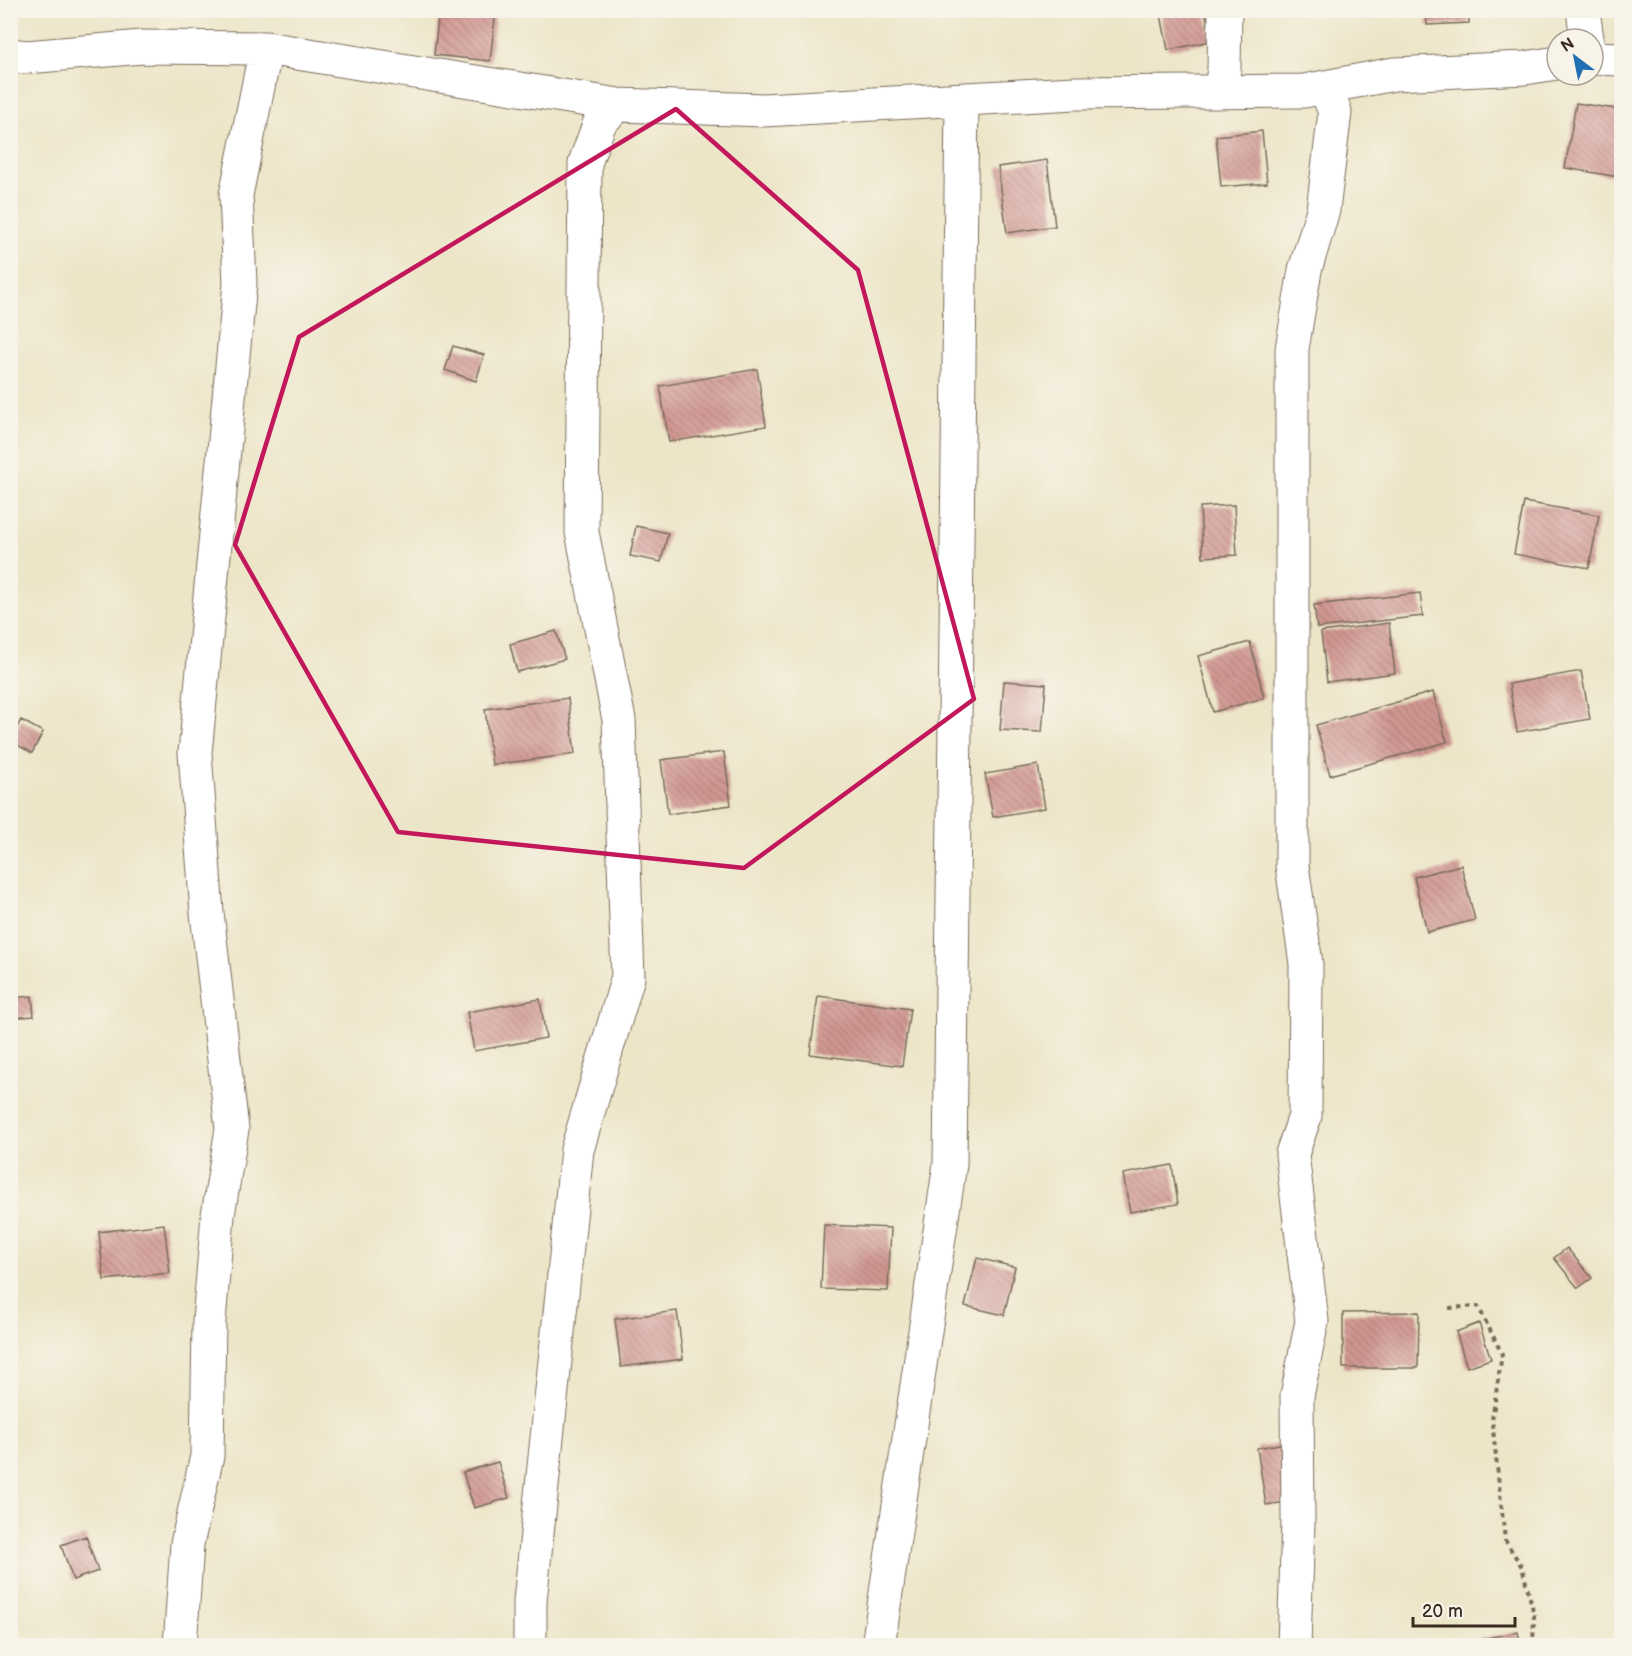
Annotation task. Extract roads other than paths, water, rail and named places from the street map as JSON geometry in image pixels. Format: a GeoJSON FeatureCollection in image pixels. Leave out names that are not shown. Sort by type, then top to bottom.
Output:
{"type":"FeatureCollection","features":[{"type":"Feature","properties":{"kind":"street"},"geometry":{"type":"LineString","coordinates":[[1220,92],[1224,70],[1225,10]]}},
{"type":"Feature","properties":{"kind":"street"},"geometry":{"type":"LineString","coordinates":[[1583,10],[1585,27]]}},
{"type":"Feature","properties":{"kind":"street"},"geometry":{"type":"LineString","coordinates":[[10,55],[27,57],[142,47],[266,48],[618,105],[764,110],[1075,93],[1304,91],[1394,74],[1525,68],[1545,65]]}},
{"type":"Feature","properties":{"kind":"street"},"geometry":{"type":"LineString","coordinates":[[180,1646],[187,1544],[207,1456],[209,1321],[218,1215],[232,1128],[207,913],[195,753],[240,283],[236,195],[266,48]]}},
{"type":"Feature","properties":{"kind":"street"},"geometry":{"type":"LineString","coordinates":[[1605,58],[1622,59]]}},
{"type":"Feature","properties":{"kind":"street"},"geometry":{"type":"LineString","coordinates":[[1294,1646],[1298,1521],[1298,1396],[1311,1321],[1292,1154],[1305,1116],[1306,964],[1292,865],[1292,349],[1305,270],[1323,210],[1335,112],[1325,87]]}},
{"type":"Feature","properties":{"kind":"street"},"geometry":{"type":"LineString","coordinates":[[878,1646],[950,1164],[962,100]]}},
{"type":"Feature","properties":{"kind":"street"},"geometry":{"type":"LineString","coordinates":[[530,1646],[530,1601],[577,1150],[628,976],[619,720],[582,532],[585,163],[600,123],[618,105]]}}]}
